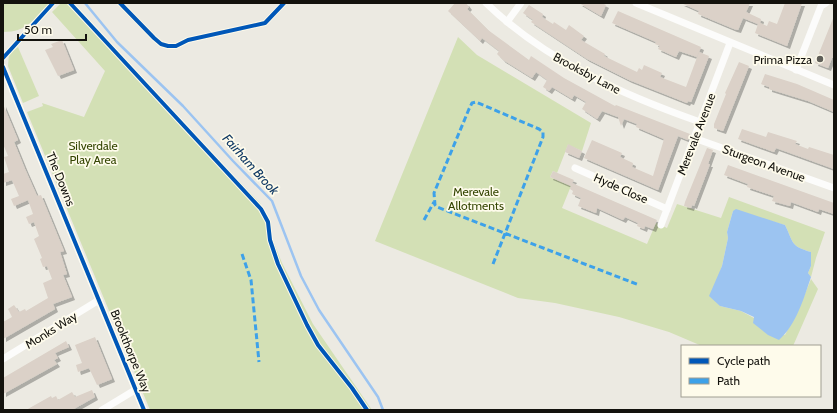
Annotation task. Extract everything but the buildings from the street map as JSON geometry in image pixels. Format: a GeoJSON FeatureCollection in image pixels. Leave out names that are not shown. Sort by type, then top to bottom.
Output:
{"type":"FeatureCollection","features":[{"type":"Feature","properties":{"kind":"street","name":"Brooksby Lane"},"geometry":{"type":"LineString","coordinates":[[486,3],[507,22],[560,60],[600,82],[700,122]]}},
{"type":"Feature","properties":{"kind":"street"},"geometry":{"type":"LineString","coordinates":[[507,22],[521,3]]}},
{"type":"Feature","properties":{"kind":"street"},"geometry":{"type":"LineString","coordinates":[[636,3],[834,85]]}},
{"type":"Feature","properties":{"kind":"street"},"geometry":{"type":"LineString","coordinates":[[796,70],[822,4]]}},
{"type":"Feature","properties":{"kind":"street","name":"Merevale Avenue"},"geometry":{"type":"LineString","coordinates":[[661,225],[730,43]]}},
{"type":"Feature","properties":{"kind":"street","name":"The Downs"},"geometry":{"type":"LineString","coordinates":[[3,67],[99,300]]}},
{"type":"Feature","properties":{"kind":"street","name":"Sturgeon Avenue"},"geometry":{"type":"LineString","coordinates":[[694,138],[834,188]]}},
{"type":"Feature","properties":{"kind":"street","name":"Hyde Close"},"geometry":{"type":"LineString","coordinates":[[575,168],[667,209]]}},
{"type":"Feature","properties":{"kind":"street","name":"Monks Way"},"geometry":{"type":"LineString","coordinates":[[3,359],[99,300]]}},
{"type":"Feature","properties":{"kind":"street","name":"Brookthorpe Way"},"geometry":{"type":"LineString","coordinates":[[99,300],[144,410]]}},
{"type":"Feature","properties":{"kind":"street"},"geometry":{"type":"LineString","coordinates":[[102,410],[135,390]]}},
{"type":"Feature","properties":{"kind":"green space"},"geometry":{"type":"Polygon","coordinates":[[[3,3],[50,3],[30,24],[18,30],[3,32],[3,3]]]}},
{"type":"Feature","properties":{"kind":"green space","name":"Silverdale Play Area"},"geometry":{"type":"Polygon","coordinates":[[[61,3],[68,3],[260,203],[271,223],[272,238],[282,263],[313,324],[372,410],[150,410],[27,112],[43,106],[42,103],[84,117],[105,71],[52,12],[61,3]]]}},
{"type":"Feature","properties":{"kind":"green space","name":"Merevale Allotments"},"geometry":{"type":"Polygon","coordinates":[[[458,37],[477,55],[591,123],[582,151],[568,145],[557,173],[553,171],[550,177],[571,186],[562,208],[647,244],[656,223],[667,228],[677,204],[721,218],[729,197],[825,232],[811,277],[808,273],[811,266],[811,252],[796,246],[785,225],[733,211],[727,232],[728,238],[719,275],[720,306],[741,311],[785,335],[811,279],[818,289],[793,345],[700,345],[669,332],[619,317],[555,303],[518,298],[375,241],[458,37]]]}},
{"type":"Feature","properties":{"kind":"green space"},"geometry":{"type":"Polygon","coordinates":[[[18,47],[39,96],[23,103],[8,66],[9,54],[18,47]]]}},
{"type":"Feature","properties":{"kind":"water"},"geometry":{"type":"Polygon","coordinates":[[[736,209],[785,225],[796,246],[811,252],[811,266],[808,273],[811,277],[799,311],[790,327],[779,340],[768,335],[753,323],[754,317],[741,311],[720,306],[709,296],[722,266],[728,238],[727,232],[733,211],[736,209]]]}},
{"type":"Feature","properties":{"kind":"waterway","name":"Fairham Brook"},"geometry":{"type":"LineString","coordinates":[[85,3],[117,42],[183,106],[272,201],[301,276],[319,310],[378,397],[383,410]]}},
{"type":"Feature","properties":{"kind":"marked path"},"geometry":{"type":"LineString","coordinates":[[493,264],[543,137],[543,132],[476,102],[472,103],[469,109],[434,193],[435,205],[437,207],[639,285]]}},
{"type":"Feature","properties":{"kind":"marked path"},"geometry":{"type":"LineString","coordinates":[[424,220],[434,202]]}},
{"type":"Feature","properties":{"kind":"marked path"},"geometry":{"type":"LineString","coordinates":[[242,254],[251,280],[259,362]]}},
{"type":"Feature","properties":{"kind":"cycle path"},"geometry":{"type":"LineString","coordinates":[[3,58],[53,3]]}},
{"type":"Feature","properties":{"kind":"cycle path"},"geometry":{"type":"LineString","coordinates":[[70,3],[261,209],[268,222],[270,240],[278,264],[307,325],[318,345],[352,388],[367,410]]}},
{"type":"Feature","properties":{"kind":"cycle path"},"geometry":{"type":"LineString","coordinates":[[120,3],[154,38],[161,44],[168,46],[176,46],[188,40],[265,23],[284,3]]}},
{"type":"Feature","properties":{"kind":"cycle path"},"geometry":{"type":"LineString","coordinates":[[3,67],[144,410]]}},
{"type":"Feature","properties":{"kind":"place","name":"Prima Pizza"},"geometry":{"type":"Point","coordinates":[820,59]}}]}
